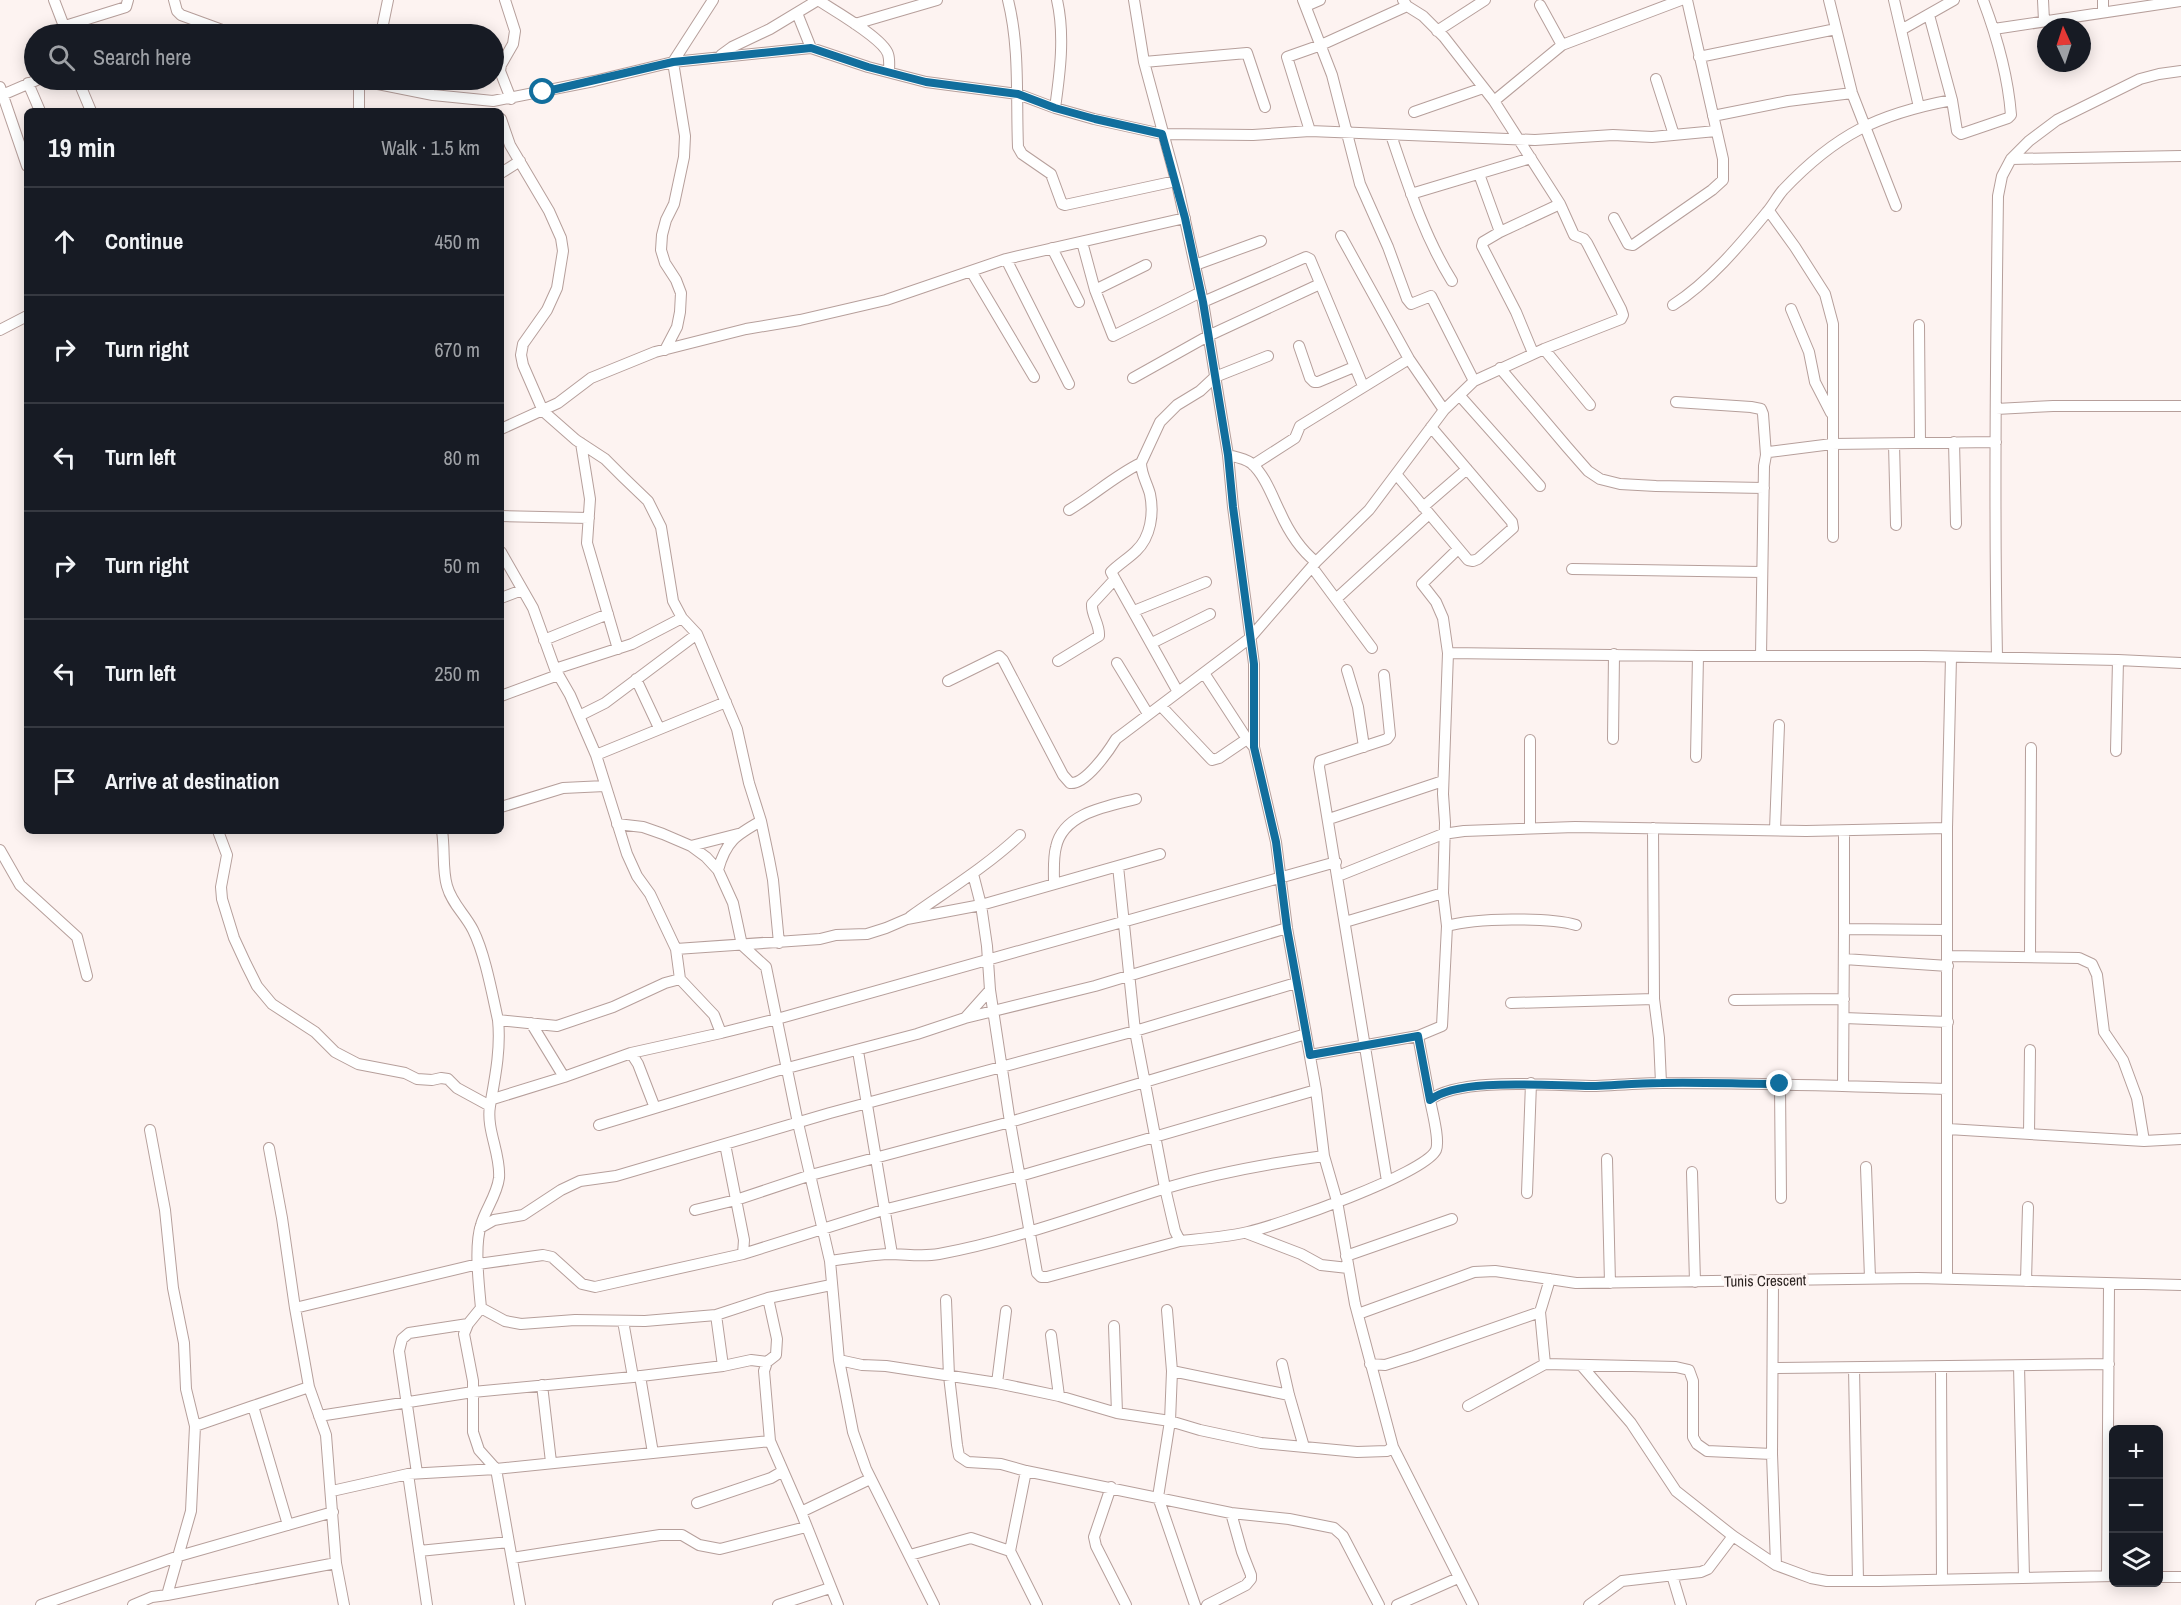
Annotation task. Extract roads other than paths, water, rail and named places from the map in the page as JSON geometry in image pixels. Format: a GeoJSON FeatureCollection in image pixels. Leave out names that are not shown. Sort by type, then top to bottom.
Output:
{"type":"FeatureCollection","features":[{"type":"Feature","properties":{"kind":"street"},"geometry":{"type":"LineString","coordinates":[[54,0],[64,24]]}},
{"type":"Feature","properties":{"kind":"street"},"geometry":{"type":"LineString","coordinates":[[82,24],[126,7],[128,0]]}},
{"type":"Feature","properties":{"kind":"street"},"geometry":{"type":"LineString","coordinates":[[174,0],[181,15],[206,24]]}},
{"type":"Feature","properties":{"kind":"street"},"geometry":{"type":"LineString","coordinates":[[383,24],[388,0]]}},
{"type":"Feature","properties":{"kind":"street"},"geometry":{"type":"LineString","coordinates":[[504,60],[513,44],[515,31],[505,0]]}},
{"type":"Feature","properties":{"kind":"street"},"geometry":{"type":"LineString","coordinates":[[665,350],[677,327],[681,293],[665,263],[661,250],[662,235],[674,204],[686,136],[673,62],[713,0]]}},
{"type":"Feature","properties":{"kind":"street"},"geometry":{"type":"LineString","coordinates":[[721,55],[818,0],[885,47],[890,61],[889,72]]}},
{"type":"Feature","properties":{"kind":"street"},"geometry":{"type":"LineString","coordinates":[[855,24],[937,0]]}},
{"type":"Feature","properties":{"kind":"street"},"geometry":{"type":"LineString","coordinates":[[1008,0],[1015,48],[1018,94],[1017,147],[1022,154],[1051,174],[1062,204],[1176,181]]}},
{"type":"Feature","properties":{"kind":"street"},"geometry":{"type":"LineString","coordinates":[[1055,108],[1060,78],[1061,41],[1057,0]]}},
{"type":"Feature","properties":{"kind":"street"},"geometry":{"type":"LineString","coordinates":[[1134,0],[1144,62],[1176,181],[1202,297],[1228,455],[1254,664],[1251,743],[1276,842],[1287,928],[1316,1090],[1324,1156],[1337,1201],[1358,1314],[1393,1447],[1473,1605]]}},
{"type":"Feature","properties":{"kind":"street"},"geometry":{"type":"LineString","coordinates":[[1320,0],[1305,3],[1332,75],[1360,184],[1388,247],[1409,304],[1431,296],[1474,381]]}},
{"type":"Feature","properties":{"kind":"street"},"geometry":{"type":"LineString","coordinates":[[1437,31],[1485,0]]}},
{"type":"Feature","properties":{"kind":"street"},"geometry":{"type":"LineString","coordinates":[[1494,101],[1562,45],[1681,0]]}},
{"type":"Feature","properties":{"kind":"street"},"geometry":{"type":"LineString","coordinates":[[1614,218],[1628,244],[1633,245],[1723,180],[1724,171],[1713,116],[1687,0]]}},
{"type":"Feature","properties":{"kind":"street"},"geometry":{"type":"LineString","coordinates":[[1829,0],[1852,93],[1896,206]]}},
{"type":"Feature","properties":{"kind":"street"},"geometry":{"type":"LineString","coordinates":[[1894,0],[1919,106]]}},
{"type":"Feature","properties":{"kind":"street"},"geometry":{"type":"LineString","coordinates":[[1901,30],[1954,0]]}},
{"type":"Feature","properties":{"kind":"street"},"geometry":{"type":"LineString","coordinates":[[1929,15],[1959,134],[2010,116],[2010,96],[1994,29],[1983,0]]}},
{"type":"Feature","properties":{"kind":"street"},"geometry":{"type":"LineString","coordinates":[[2043,0],[2044,18]]}},
{"type":"Feature","properties":{"kind":"street"},"geometry":{"type":"LineString","coordinates":[[2103,0],[2103,12]]}},
{"type":"Feature","properties":{"kind":"street"},"geometry":{"type":"LineString","coordinates":[[2064,18],[2181,1]]}},
{"type":"Feature","properties":{"kind":"street"},"geometry":{"type":"LineString","coordinates":[[1542,2],[1562,45]]}},
{"type":"Feature","properties":{"kind":"street"},"geometry":{"type":"LineString","coordinates":[[948,681],[999,656],[1070,783],[1081,781],[1107,753],[1116,739],[1250,638],[1314,565],[1369,510],[1444,410],[1474,381],[1544,348],[1621,319],[1623,315],[1587,243],[1584,239],[1574,235],[1560,204],[1494,101],[1437,31],[1423,16],[1405,3],[1321,45],[1287,57],[1310,131]]}},
{"type":"Feature","properties":{"kind":"street"},"geometry":{"type":"LineString","coordinates":[[797,13],[811,48]]}},
{"type":"Feature","properties":{"kind":"street"},"geometry":{"type":"LineString","coordinates":[[1994,29],[2037,22]]}},
{"type":"Feature","properties":{"kind":"street"},"geometry":{"type":"LineString","coordinates":[[1699,57],[1836,29]]}},
{"type":"Feature","properties":{"kind":"street"},"geometry":{"type":"LineString","coordinates":[[408,90],[499,106],[511,99],[673,62],[721,55],[811,48],[830,56],[926,82],[1018,94],[1055,108],[1162,134],[1253,135],[1310,131],[1555,140],[1612,135],[1652,138],[1716,131]]}},
{"type":"Feature","properties":{"kind":"street"},"geometry":{"type":"LineString","coordinates":[[1144,62],[1247,53],[1265,107]]}},
{"type":"Feature","properties":{"kind":"street"},"geometry":{"type":"LineString","coordinates":[[1997,657],[1995,542],[1998,196],[2002,176],[2011,159],[2029,141],[2057,120],[2140,79],[2181,71]]}},
{"type":"Feature","properties":{"kind":"street"},"geometry":{"type":"LineString","coordinates":[[1656,79],[1674,135]]}},
{"type":"Feature","properties":{"kind":"street"},"geometry":{"type":"LineString","coordinates":[[504,81],[511,99]]}},
{"type":"Feature","properties":{"kind":"street"},"geometry":{"type":"LineString","coordinates":[[24,85],[1,93],[24,158]]}},
{"type":"Feature","properties":{"kind":"street"},"geometry":{"type":"LineString","coordinates":[[1414,112],[1483,88]]}},
{"type":"Feature","properties":{"kind":"street"},"geometry":{"type":"LineString","coordinates":[[35,90],[39,108]]}},
{"type":"Feature","properties":{"kind":"street"},"geometry":{"type":"LineString","coordinates":[[82,90],[90,108]]}},
{"type":"Feature","properties":{"kind":"street"},"geometry":{"type":"LineString","coordinates":[[358,90],[359,108]]}},
{"type":"Feature","properties":{"kind":"street"},"geometry":{"type":"LineString","coordinates":[[1713,116],[1788,101],[1852,93]]}},
{"type":"Feature","properties":{"kind":"street"},"geometry":{"type":"LineString","coordinates":[[1673,305],[1714,270],[1769,211],[1782,191],[1825,151],[1865,125],[1919,106],[1952,100]]}},
{"type":"Feature","properties":{"kind":"street"},"geometry":{"type":"LineString","coordinates":[[504,131],[549,211],[561,238],[563,251],[557,288],[547,310],[524,344],[521,355],[532,388],[543,411],[581,443],[605,459],[648,501],[661,527],[673,601],[682,618],[697,634],[737,729],[749,783],[761,821],[773,880],[779,943]]}},
{"type":"Feature","properties":{"kind":"street"},"geometry":{"type":"LineString","coordinates":[[1391,135],[1411,194],[1436,255],[1452,281]]}},
{"type":"Feature","properties":{"kind":"street"},"geometry":{"type":"LineString","coordinates":[[2011,159],[2181,156]]}},
{"type":"Feature","properties":{"kind":"street"},"geometry":{"type":"LineString","coordinates":[[1411,194],[1531,158]]}},
{"type":"Feature","properties":{"kind":"street"},"geometry":{"type":"LineString","coordinates":[[504,171],[520,161]]}},
{"type":"Feature","properties":{"kind":"street"},"geometry":{"type":"LineString","coordinates":[[1479,174],[1500,232]]}},
{"type":"Feature","properties":{"kind":"street"},"geometry":{"type":"LineString","coordinates":[[1533,353],[1516,312],[1482,246],[1483,242],[1500,232],[1560,204]]}},
{"type":"Feature","properties":{"kind":"street"},"geometry":{"type":"LineString","coordinates":[[1769,211],[1796,246],[1825,294],[1833,324],[1833,537]]}},
{"type":"Feature","properties":{"kind":"street"},"geometry":{"type":"LineString","coordinates":[[504,428],[543,411],[558,403],[591,378],[634,359],[746,329],[800,320],[886,300],[1006,259],[1185,218]]}},
{"type":"Feature","properties":{"kind":"street"},"geometry":{"type":"LineString","coordinates":[[1341,236],[1409,359],[1444,410]]}},
{"type":"Feature","properties":{"kind":"street"},"geometry":{"type":"LineString","coordinates":[[1195,265],[1261,241]]}},
{"type":"Feature","properties":{"kind":"street"},"geometry":{"type":"LineString","coordinates":[[1082,242],[1095,290],[1113,336],[1202,297],[1306,257],[1310,259],[1363,386]]}},
{"type":"Feature","properties":{"kind":"street"},"geometry":{"type":"LineString","coordinates":[[1052,248],[1079,302]]}},
{"type":"Feature","properties":{"kind":"street"},"geometry":{"type":"LineString","coordinates":[[1006,259],[1068,384]]}},
{"type":"Feature","properties":{"kind":"street"},"geometry":{"type":"LineString","coordinates":[[1095,290],[1146,265]]}},
{"type":"Feature","properties":{"kind":"street"},"geometry":{"type":"LineString","coordinates":[[971,271],[1034,377]]}},
{"type":"Feature","properties":{"kind":"street"},"geometry":{"type":"LineString","coordinates":[[1133,378],[1208,336],[1320,285]]}},
{"type":"Feature","properties":{"kind":"street"},"geometry":{"type":"LineString","coordinates":[[1791,309],[1809,352],[1815,382],[1832,416]]}},
{"type":"Feature","properties":{"kind":"street"},"geometry":{"type":"LineString","coordinates":[[0,330],[24,318]]}},
{"type":"Feature","properties":{"kind":"street"},"geometry":{"type":"LineString","coordinates":[[1919,325],[1920,444]]}},
{"type":"Feature","properties":{"kind":"street"},"geometry":{"type":"LineString","coordinates":[[1299,346],[1310,378],[1314,382],[1354,367]]}},
{"type":"Feature","properties":{"kind":"street"},"geometry":{"type":"LineString","coordinates":[[1544,348],[1590,405]]}},
{"type":"Feature","properties":{"kind":"street"},"geometry":{"type":"LineString","coordinates":[[1178,692],[1112,572],[1138,549],[1152,520],[1150,494],[1141,470],[1141,463],[1160,422],[1177,405],[1200,392],[1215,377],[1268,356]]}},
{"type":"Feature","properties":{"kind":"street"},"geometry":{"type":"LineString","coordinates":[[1253,465],[1294,438],[1300,426],[1409,359]]}},
{"type":"Feature","properties":{"kind":"street"},"geometry":{"type":"LineString","coordinates":[[1500,368],[1588,471],[1600,479],[1620,484],[1656,486],[1764,488]]}},
{"type":"Feature","properties":{"kind":"street"},"geometry":{"type":"LineString","coordinates":[[1460,396],[1540,486]]}},
{"type":"Feature","properties":{"kind":"street"},"geometry":{"type":"LineString","coordinates":[[1676,402],[1761,409],[1763,414],[1766,455],[1761,656]]}},
{"type":"Feature","properties":{"kind":"street"},"geometry":{"type":"LineString","coordinates":[[1996,410],[2053,406],[2181,406]]}},
{"type":"Feature","properties":{"kind":"street"},"geometry":{"type":"LineString","coordinates":[[1396,474],[1468,560],[1473,561],[1513,528],[1512,522],[1431,427]]}},
{"type":"Feature","properties":{"kind":"street"},"geometry":{"type":"LineString","coordinates":[[1954,442],[1956,524]]}},
{"type":"Feature","properties":{"kind":"street"},"geometry":{"type":"LineString","coordinates":[[1766,455],[1774,451],[1832,444],[1996,442]]}},
{"type":"Feature","properties":{"kind":"street"},"geometry":{"type":"LineString","coordinates":[[581,443],[590,499],[587,543],[618,649]]}},
{"type":"Feature","properties":{"kind":"street"},"geometry":{"type":"LineString","coordinates":[[1894,444],[1896,525]]}},
{"type":"Feature","properties":{"kind":"street"},"geometry":{"type":"LineString","coordinates":[[1228,455],[1253,465],[1294,536],[1372,648]]}},
{"type":"Feature","properties":{"kind":"street"},"geometry":{"type":"LineString","coordinates":[[1069,510],[1141,463]]}},
{"type":"Feature","properties":{"kind":"street"},"geometry":{"type":"LineString","coordinates":[[1336,599],[1467,469]]}},
{"type":"Feature","properties":{"kind":"street"},"geometry":{"type":"LineString","coordinates":[[504,516],[589,518]]}},
{"type":"Feature","properties":{"kind":"street"},"geometry":{"type":"LineString","coordinates":[[1310,1055],[1418,1036],[1442,1026],[1447,926],[1443,893],[1443,781],[1448,653],[1443,618],[1436,602],[1422,584],[1458,549]]}},
{"type":"Feature","properties":{"kind":"street"},"geometry":{"type":"LineString","coordinates":[[504,557],[533,608],[556,672],[570,695],[596,755],[627,854],[637,876],[650,894],[676,950],[680,979],[714,1015],[721,1033]]}},
{"type":"Feature","properties":{"kind":"street"},"geometry":{"type":"LineString","coordinates":[[1572,569],[1762,572]]}},
{"type":"Feature","properties":{"kind":"street"},"geometry":{"type":"LineString","coordinates":[[1058,661],[1099,636],[1091,610],[1092,604],[1115,579]]}},
{"type":"Feature","properties":{"kind":"street"},"geometry":{"type":"LineString","coordinates":[[1134,611],[1206,582]]}},
{"type":"Feature","properties":{"kind":"street"},"geometry":{"type":"LineString","coordinates":[[504,597],[522,590]]}},
{"type":"Feature","properties":{"kind":"street"},"geometry":{"type":"LineString","coordinates":[[544,640],[608,614]]}},
{"type":"Feature","properties":{"kind":"street"},"geometry":{"type":"LineString","coordinates":[[1152,643],[1210,614]]}},
{"type":"Feature","properties":{"kind":"street"},"geometry":{"type":"LineString","coordinates":[[504,695],[556,672],[632,645],[682,618]]}},
{"type":"Feature","properties":{"kind":"street"},"geometry":{"type":"LineString","coordinates":[[579,716],[605,703],[697,634]]}},
{"type":"Feature","properties":{"kind":"street"},"geometry":{"type":"LineString","coordinates":[[1448,653],[1997,657],[2181,663]]}},
{"type":"Feature","properties":{"kind":"street"},"geometry":{"type":"LineString","coordinates":[[1613,739],[1614,654]]}},
{"type":"Feature","properties":{"kind":"street"},"geometry":{"type":"LineString","coordinates":[[1696,757],[1698,656]]}},
{"type":"Feature","properties":{"kind":"street"},"geometry":{"type":"LineString","coordinates":[[1947,1279],[1947,828],[1951,657]]}},
{"type":"Feature","properties":{"kind":"street"},"geometry":{"type":"LineString","coordinates":[[2116,751],[2118,660]]}},
{"type":"Feature","properties":{"kind":"street"},"geometry":{"type":"LineString","coordinates":[[1117,663],[1148,714]]}},
{"type":"Feature","properties":{"kind":"street"},"geometry":{"type":"LineString","coordinates":[[1347,670],[1358,707],[1364,747]]}},
{"type":"Feature","properties":{"kind":"street"},"geometry":{"type":"LineString","coordinates":[[1204,673],[1251,743]]}},
{"type":"Feature","properties":{"kind":"street"},"geometry":{"type":"LineString","coordinates":[[1384,675],[1390,735],[1387,739],[1320,761],[1319,767],[1387,1181]]}},
{"type":"Feature","properties":{"kind":"street"},"geometry":{"type":"LineString","coordinates":[[636,679],[659,728]]}},
{"type":"Feature","properties":{"kind":"street"},"geometry":{"type":"LineString","coordinates":[[596,755],[726,702]]}},
{"type":"Feature","properties":{"kind":"street"},"geometry":{"type":"LineString","coordinates":[[1161,706],[1212,760],[1251,743]]}},
{"type":"Feature","properties":{"kind":"street"},"geometry":{"type":"LineString","coordinates":[[1775,830],[1779,726]]}},
{"type":"Feature","properties":{"kind":"street"},"geometry":{"type":"LineString","coordinates":[[1530,740],[1530,827]]}},
{"type":"Feature","properties":{"kind":"street"},"geometry":{"type":"LineString","coordinates":[[2030,956],[2031,748]]}},
{"type":"Feature","properties":{"kind":"street"},"geometry":{"type":"LineString","coordinates":[[1329,819],[1443,781]]}},
{"type":"Feature","properties":{"kind":"street"},"geometry":{"type":"LineString","coordinates":[[504,806],[563,788],[605,786]]}},
{"type":"Feature","properties":{"kind":"street"},"geometry":{"type":"LineString","coordinates":[[1054,884],[1056,846],[1063,830],[1077,818],[1136,799]]}},
{"type":"Feature","properties":{"kind":"street"},"geometry":{"type":"LineString","coordinates":[[692,846],[738,834],[761,821]]}},
{"type":"Feature","properties":{"kind":"street"},"geometry":{"type":"LineString","coordinates":[[617,824],[653,830],[692,846],[706,857],[718,870],[733,903],[742,945],[766,968],[831,1266],[839,1360],[853,1431],[870,1479],[934,1605]]}},
{"type":"Feature","properties":{"kind":"street"},"geometry":{"type":"LineString","coordinates":[[1338,876],[1443,834],[1530,827],[1844,831],[1947,828]]}},
{"type":"Feature","properties":{"kind":"street"},"geometry":{"type":"LineString","coordinates":[[1653,828],[1654,999],[1661,1083]]}},
{"type":"Feature","properties":{"kind":"street"},"geometry":{"type":"LineString","coordinates":[[1843,1086],[1844,831]]}},
{"type":"Feature","properties":{"kind":"street"},"geometry":{"type":"LineString","coordinates":[[219,834],[227,855],[221,887],[222,899],[234,938],[257,986],[272,1004],[315,1032],[335,1052],[358,1064],[405,1072],[417,1079],[448,1079],[457,1088],[491,1103],[631,1053],[777,1019],[1336,862]]}},
{"type":"Feature","properties":{"kind":"street"},"geometry":{"type":"LineString","coordinates":[[442,834],[445,849],[444,874],[447,888],[453,903],[473,930],[479,944],[500,1035],[491,1103],[491,1126],[500,1167],[498,1182],[480,1228],[478,1264],[481,1308],[468,1324],[464,1334],[473,1381],[473,1432],[479,1450],[496,1469],[520,1605]]}},
{"type":"Feature","properties":{"kind":"street"},"geometry":{"type":"LineString","coordinates":[[718,870],[728,845],[738,834]]}},
{"type":"Feature","properties":{"kind":"street"},"geometry":{"type":"LineString","coordinates":[[676,950],[820,939],[836,935],[867,934],[886,928],[907,919],[973,874],[1020,835]]}},
{"type":"Feature","properties":{"kind":"street"},"geometry":{"type":"LineString","coordinates":[[0,850],[20,885],[77,937],[87,975]]}},
{"type":"Feature","properties":{"kind":"street"},"geometry":{"type":"LineString","coordinates":[[907,919],[981,904],[1160,854]]}},
{"type":"Feature","properties":{"kind":"street"},"geometry":{"type":"LineString","coordinates":[[1118,866],[1135,1031],[1165,1188],[1175,1231],[1180,1241]]}},
{"type":"Feature","properties":{"kind":"street"},"geometry":{"type":"LineString","coordinates":[[973,874],[981,904],[990,990],[1010,1122],[1037,1274],[1041,1277],[1180,1241],[1245,1233],[1278,1224],[1387,1181],[1425,1162],[1437,1148],[1438,1139],[1418,1036]]}},
{"type":"Feature","properties":{"kind":"street"},"geometry":{"type":"LineString","coordinates":[[1345,922],[1443,893]]}},
{"type":"Feature","properties":{"kind":"street"},"geometry":{"type":"LineString","coordinates":[[1447,926],[1463,921],[1562,921],[1576,925]]}},
{"type":"Feature","properties":{"kind":"street"},"geometry":{"type":"LineString","coordinates":[[599,1125],[776,1071],[858,1051],[965,1018],[1130,975],[1287,928]]}},
{"type":"Feature","properties":{"kind":"street"},"geometry":{"type":"LineString","coordinates":[[1844,929],[1947,930]]}},
{"type":"Feature","properties":{"kind":"street"},"geometry":{"type":"LineString","coordinates":[[1844,958],[1948,961],[2030,956],[2079,958],[2091,964],[2097,975],[2104,1032],[2122,1060],[2137,1098],[2144,1141]]}},
{"type":"Feature","properties":{"kind":"street"},"geometry":{"type":"LineString","coordinates":[[498,1020],[557,1026],[613,1007],[665,983],[680,979]]}},
{"type":"Feature","properties":{"kind":"street"},"geometry":{"type":"LineString","coordinates":[[480,1228],[494,1220],[523,1215],[561,1190],[580,1181],[616,1176],[867,1103],[1135,1031],[1296,983]]}},
{"type":"Feature","properties":{"kind":"street"},"geometry":{"type":"LineString","coordinates":[[965,1018],[990,990]]}},
{"type":"Feature","properties":{"kind":"street"},"geometry":{"type":"LineString","coordinates":[[1512,1003],[1654,999]]}},
{"type":"Feature","properties":{"kind":"street"},"geometry":{"type":"LineString","coordinates":[[1734,1000],[1844,999]]}},
{"type":"Feature","properties":{"kind":"street"},"geometry":{"type":"LineString","coordinates":[[1844,1018],[1948,1022]]}},
{"type":"Feature","properties":{"kind":"street"},"geometry":{"type":"LineString","coordinates":[[531,1023],[564,1077]]}},
{"type":"Feature","properties":{"kind":"street"},"geometry":{"type":"LineString","coordinates":[[695,1210],[736,1200],[811,1175],[1010,1122],[1306,1034]]}},
{"type":"Feature","properties":{"kind":"street"},"geometry":{"type":"LineString","coordinates":[[2029,1134],[2030,1050]]}},
{"type":"Feature","properties":{"kind":"street"},"geometry":{"type":"LineString","coordinates":[[858,1051],[892,1254]]}},
{"type":"Feature","properties":{"kind":"street"},"geometry":{"type":"LineString","coordinates":[[631,1053],[638,1064],[655,1108]]}},
{"type":"Feature","properties":{"kind":"street"},"geometry":{"type":"LineString","coordinates":[[1430,1100],[1447,1091],[1531,1083],[1594,1086],[1661,1083],[1780,1084],[1947,1089]]}},
{"type":"Feature","properties":{"kind":"street"},"geometry":{"type":"LineString","coordinates":[[1527,1192],[1531,1083]]}},
{"type":"Feature","properties":{"kind":"street"},"geometry":{"type":"LineString","coordinates":[[1780,1084],[1781,1198]]}},
{"type":"Feature","properties":{"kind":"street"},"geometry":{"type":"LineString","coordinates":[[295,1308],[478,1264],[543,1256],[552,1257],[582,1284],[595,1287],[743,1254],[884,1210],[1020,1176],[1316,1090]]}},
{"type":"Feature","properties":{"kind":"street"},"geometry":{"type":"LineString","coordinates":[[1948,1129],[2144,1141],[2181,1139]]}},
{"type":"Feature","properties":{"kind":"street"},"geometry":{"type":"LineString","coordinates":[[150,1130],[165,1210],[172,1288],[184,1343],[186,1389],[195,1426],[191,1511],[167,1595]]}},
{"type":"Feature","properties":{"kind":"street"},"geometry":{"type":"LineString","coordinates":[[725,1144],[744,1240],[743,1254]]}},
{"type":"Feature","properties":{"kind":"street"},"geometry":{"type":"LineString","coordinates":[[269,1148],[309,1387],[326,1435],[336,1563],[344,1605]]}},
{"type":"Feature","properties":{"kind":"street"},"geometry":{"type":"LineString","coordinates":[[831,1266],[892,1254],[919,1256],[939,1254],[1029,1232],[1165,1188],[1282,1162],[1324,1156]]}},
{"type":"Feature","properties":{"kind":"street"},"geometry":{"type":"LineString","coordinates":[[1607,1159],[1610,1283]]}},
{"type":"Feature","properties":{"kind":"street"},"geometry":{"type":"LineString","coordinates":[[1866,1167],[1870,1278]]}},
{"type":"Feature","properties":{"kind":"street"},"geometry":{"type":"LineString","coordinates":[[1692,1172],[1695,1282]]}},
{"type":"Feature","properties":{"kind":"street"},"geometry":{"type":"LineString","coordinates":[[2026,1281],[2028,1207]]}},
{"type":"Feature","properties":{"kind":"street"},"geometry":{"type":"LineString","coordinates":[[1346,1256],[1452,1219]]}},
{"type":"Feature","properties":{"kind":"street"},"geometry":{"type":"LineString","coordinates":[[1245,1233],[1301,1254],[1321,1265],[1348,1268]]}},
{"type":"Feature","properties":{"kind":"street","name":"Tunis Crescent"},"geometry":{"type":"LineString","coordinates":[[1358,1314],[1474,1272],[1495,1271],[1576,1283],[1870,1278],[2181,1286]]}},
{"type":"Feature","properties":{"kind":"street"},"geometry":{"type":"LineString","coordinates":[[1545,1364],[1540,1312],[1550,1279]]}},
{"type":"Feature","properties":{"kind":"street"},"geometry":{"type":"LineString","coordinates":[[1773,1281],[1772,1454],[1776,1564]]}},
{"type":"Feature","properties":{"kind":"street"},"geometry":{"type":"LineString","coordinates":[[481,1308],[505,1321],[521,1323],[575,1320],[645,1321],[716,1315],[768,1298],[831,1285]]}},
{"type":"Feature","properties":{"kind":"street"},"geometry":{"type":"LineString","coordinates":[[2109,1285],[2110,1533]]}},
{"type":"Feature","properties":{"kind":"street"},"geometry":{"type":"LineString","coordinates":[[768,1298],[777,1339],[776,1354],[766,1362],[764,1371],[770,1441],[838,1605]]}},
{"type":"Feature","properties":{"kind":"street"},"geometry":{"type":"LineString","coordinates":[[946,1300],[949,1376],[959,1456],[968,1462],[1001,1464],[1231,1513],[1334,1527],[1343,1536],[1379,1605]]}},
{"type":"Feature","properties":{"kind":"street"},"geometry":{"type":"LineString","coordinates":[[1167,1310],[1172,1371],[1170,1421],[1158,1497],[1195,1605]]}},
{"type":"Feature","properties":{"kind":"street"},"geometry":{"type":"LineString","coordinates":[[997,1383],[1006,1311]]}},
{"type":"Feature","properties":{"kind":"street"},"geometry":{"type":"LineString","coordinates":[[1371,1368],[1414,1356],[1540,1312]]}},
{"type":"Feature","properties":{"kind":"street"},"geometry":{"type":"LineString","coordinates":[[716,1315],[723,1366]]}},
{"type":"Feature","properties":{"kind":"street"},"geometry":{"type":"LineString","coordinates":[[623,1321],[653,1453]]}},
{"type":"Feature","properties":{"kind":"street"},"geometry":{"type":"LineString","coordinates":[[427,1605],[419,1551],[407,1403],[399,1351],[402,1339],[409,1333],[468,1324]]}},
{"type":"Feature","properties":{"kind":"street"},"geometry":{"type":"LineString","coordinates":[[1114,1326],[1117,1413]]}},
{"type":"Feature","properties":{"kind":"street"},"geometry":{"type":"LineString","coordinates":[[1051,1335],[1059,1396]]}},
{"type":"Feature","properties":{"kind":"street"},"geometry":{"type":"LineString","coordinates":[[319,1416],[473,1392],[637,1377],[723,1366],[751,1360],[766,1362]]}},
{"type":"Feature","properties":{"kind":"street"},"geometry":{"type":"LineString","coordinates":[[839,1360],[997,1383],[1059,1396],[1117,1413],[1170,1421],[1261,1443],[1357,1452],[1387,1451],[1393,1447]]}},
{"type":"Feature","properties":{"kind":"street"},"geometry":{"type":"LineString","coordinates":[[1282,1364],[1304,1447]]}},
{"type":"Feature","properties":{"kind":"street"},"geometry":{"type":"LineString","coordinates":[[1468,1406],[1545,1364],[1676,1367],[1689,1370],[1693,1381],[1693,1437],[1697,1444],[1707,1451],[1772,1454]]}},
{"type":"Feature","properties":{"kind":"street"},"geometry":{"type":"LineString","coordinates":[[1773,1368],[2109,1364]]}},
{"type":"Feature","properties":{"kind":"street"},"geometry":{"type":"LineString","coordinates":[[1581,1365],[1631,1423],[1676,1491],[1733,1536],[1776,1564],[1811,1578],[1858,1581],[2109,1576]]}},
{"type":"Feature","properties":{"kind":"street"},"geometry":{"type":"LineString","coordinates":[[2019,1366],[2024,1577]]}},
{"type":"Feature","properties":{"kind":"street"},"geometry":{"type":"LineString","coordinates":[[1941,1367],[1942,1579]]}},
{"type":"Feature","properties":{"kind":"street"},"geometry":{"type":"LineString","coordinates":[[1854,1368],[1858,1581]]}},
{"type":"Feature","properties":{"kind":"street"},"geometry":{"type":"LineString","coordinates":[[1172,1371],[1289,1395]]}},
{"type":"Feature","properties":{"kind":"street"},"geometry":{"type":"LineString","coordinates":[[543,1385],[551,1462]]}},
{"type":"Feature","properties":{"kind":"street"},"geometry":{"type":"LineString","coordinates":[[195,1426],[309,1387]]}},
{"type":"Feature","properties":{"kind":"street"},"geometry":{"type":"LineString","coordinates":[[253,1406],[288,1525]]}},
{"type":"Feature","properties":{"kind":"street"},"geometry":{"type":"LineString","coordinates":[[332,1491],[413,1473],[496,1469],[770,1441]]}},
{"type":"Feature","properties":{"kind":"street"},"geometry":{"type":"LineString","coordinates":[[697,1503],[771,1478],[783,1471]]}},
{"type":"Feature","properties":{"kind":"street"},"geometry":{"type":"LineString","coordinates":[[1026,1471],[1010,1551],[1037,1605]]}},
{"type":"Feature","properties":{"kind":"street"},"geometry":{"type":"LineString","coordinates":[[801,1512],[870,1479]]}},
{"type":"Feature","properties":{"kind":"street"},"geometry":{"type":"LineString","coordinates":[[1111,1487],[1095,1537],[1096,1546],[1126,1605]]}},
{"type":"Feature","properties":{"kind":"street"},"geometry":{"type":"LineString","coordinates":[[42,1605],[179,1556],[333,1512]]}},
{"type":"Feature","properties":{"kind":"street"},"geometry":{"type":"LineString","coordinates":[[1207,1605],[1246,1585],[1251,1579],[1231,1513]]}},
{"type":"Feature","properties":{"kind":"street"},"geometry":{"type":"LineString","coordinates":[[512,1558],[660,1535],[682,1535],[699,1545],[720,1549],[806,1527]]}},
{"type":"Feature","properties":{"kind":"street"},"geometry":{"type":"LineString","coordinates":[[1589,1605],[1623,1581],[1701,1572],[1708,1569],[1733,1536]]}},
{"type":"Feature","properties":{"kind":"street"},"geometry":{"type":"LineString","coordinates":[[909,1555],[971,1538],[1010,1551]]}},
{"type":"Feature","properties":{"kind":"street"},"geometry":{"type":"LineString","coordinates":[[419,1551],[509,1542]]}},
{"type":"Feature","properties":{"kind":"street"},"geometry":{"type":"LineString","coordinates":[[133,1605],[152,1597],[336,1563]]}},
{"type":"Feature","properties":{"kind":"street"},"geometry":{"type":"LineString","coordinates":[[1672,1575],[1681,1605]]}},
{"type":"Feature","properties":{"kind":"street"},"geometry":{"type":"LineString","coordinates":[[2163,1577],[2181,1577]]}},
{"type":"Feature","properties":{"kind":"street"},"geometry":{"type":"LineString","coordinates":[[1397,1605],[1458,1578]]}},
{"type":"Feature","properties":{"kind":"street"},"geometry":{"type":"LineString","coordinates":[[778,1605],[830,1587]]}}]}
